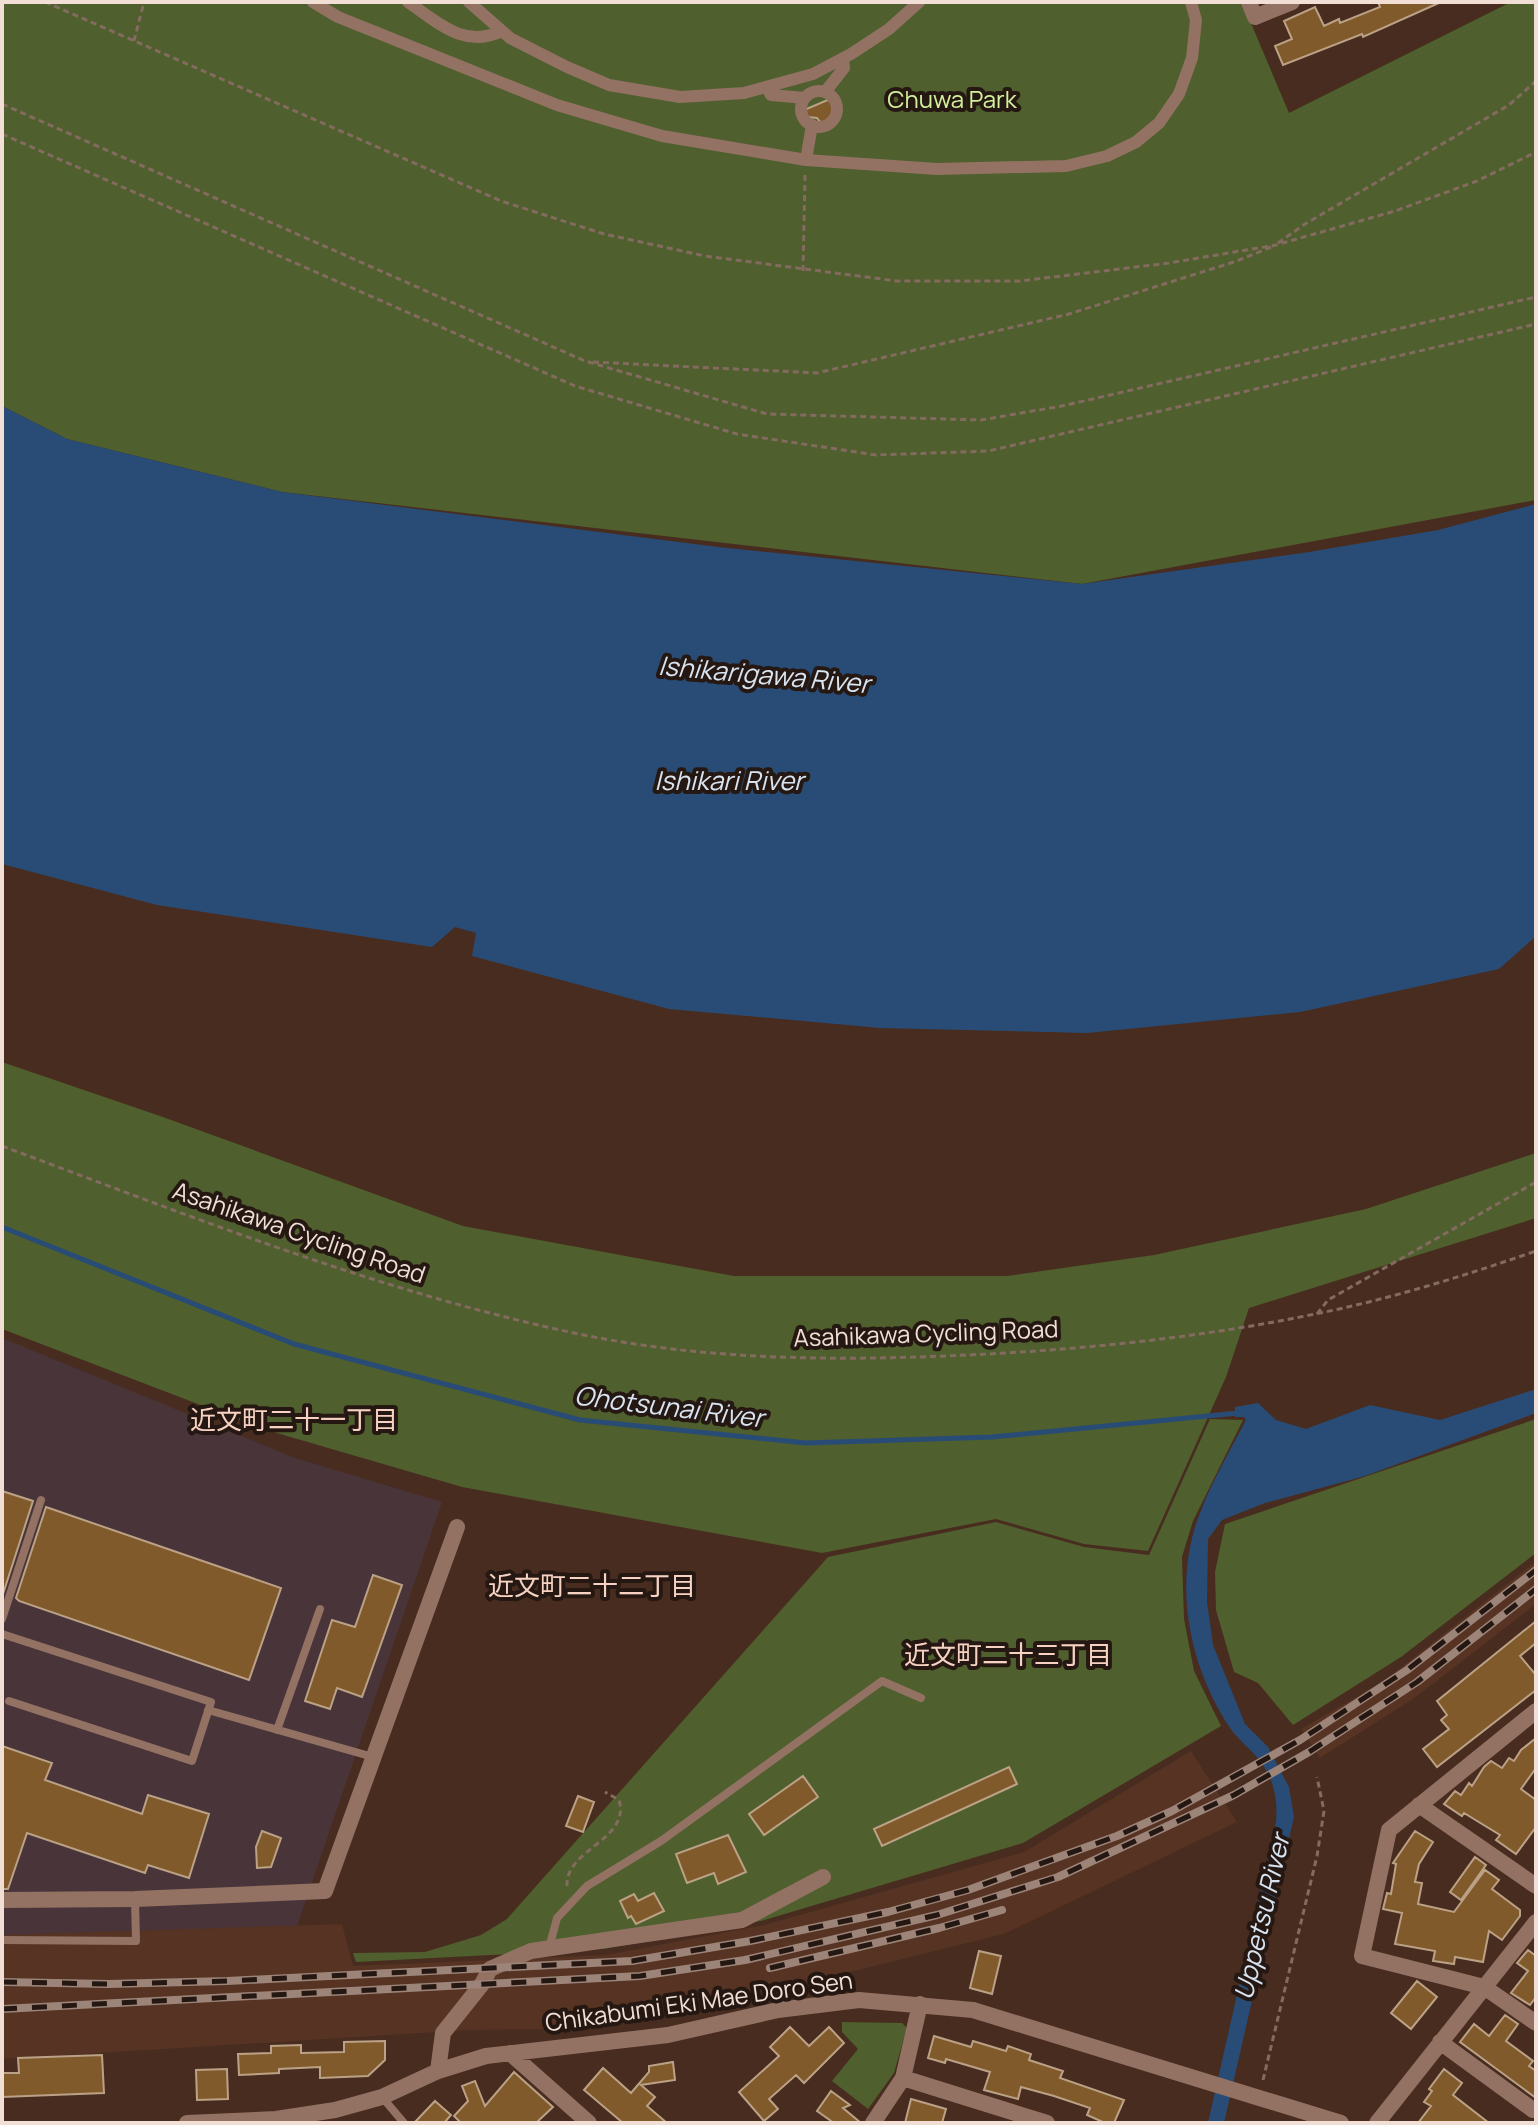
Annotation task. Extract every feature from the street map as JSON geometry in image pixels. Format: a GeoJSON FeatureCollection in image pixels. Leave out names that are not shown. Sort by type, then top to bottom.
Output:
{"type":"FeatureCollection","features":[{"type":"Feature","properties":{"kind":"street"},"geometry":{"type":"LineString","coordinates":[[313,2],[338,17],[557,105],[662,136],[806,160],[937,169],[1066,166],[1107,156],[1136,142],[1159,123],[1179,94],[1192,58],[1196,20],[1191,2]]}},
{"type":"Feature","properties":{"kind":"street"},"geometry":{"type":"LineString","coordinates":[[408,2],[465,38],[478,39],[502,31]]}},
{"type":"Feature","properties":{"kind":"street"},"geometry":{"type":"LineString","coordinates":[[469,2],[502,31],[524,45],[609,85],[680,97],[744,93],[813,74],[889,29],[919,2]]}},
{"type":"Feature","properties":{"kind":"street"},"geometry":{"type":"LineString","coordinates":[[1249,2],[1255,17],[1292,2]]}},
{"type":"Feature","properties":{"kind":"street"},"geometry":{"type":"LineString","coordinates":[[825,92],[844,68],[843,58]]}},
{"type":"Feature","properties":{"kind":"street"},"geometry":{"type":"LineString","coordinates":[[767,87],[771,95],[805,98]]}},
{"type":"Feature","properties":{"kind":"street"},"geometry":{"type":"LineString","coordinates":[[813,92],[825,92],[836,102],[836,116],[826,125],[812,125],[801,109],[805,98],[813,92]]}},
{"type":"Feature","properties":{"kind":"street"},"geometry":{"type":"LineString","coordinates":[[806,160],[812,125]]}},
{"type":"Feature","properties":{"kind":"street"},"geometry":{"type":"LineString","coordinates":[[2,1900],[135,1899],[325,1891],[457,1527]]}},
{"type":"Feature","properties":{"kind":"street"},"geometry":{"type":"LineString","coordinates":[[1536,1711],[1389,1830],[1362,1956],[1484,1987],[1536,2023]]}},
{"type":"Feature","properties":{"kind":"street"},"geometry":{"type":"LineString","coordinates":[[1419,1805],[1536,1886]]}},
{"type":"Feature","properties":{"kind":"street"},"geometry":{"type":"LineString","coordinates":[[438,2071],[443,2033],[482,1984],[490,1969],[531,1951],[742,1920],[823,1877]]}},
{"type":"Feature","properties":{"kind":"street"},"geometry":{"type":"LineString","coordinates":[[1377,2123],[1536,1922]]}},
{"type":"Feature","properties":{"kind":"street","name":"Chikabumi Eki Mae Doro Sen"},"geometry":{"type":"LineString","coordinates":[[187,2123],[338,2117],[438,2071],[486,2056],[668,2035],[778,2010],[859,2000],[973,2010],[1341,2123]]}},
{"type":"Feature","properties":{"kind":"street"},"geometry":{"type":"LineString","coordinates":[[873,2123],[903,2078],[920,2004]]}},
{"type":"Feature","properties":{"kind":"street"},"geometry":{"type":"LineString","coordinates":[[1440,2042],[1533,2110],[1536,2109]]}},
{"type":"Feature","properties":{"kind":"street"},"geometry":{"type":"LineString","coordinates":[[510,2053],[589,2123]]}},
{"type":"Feature","properties":{"kind":"street"},"geometry":{"type":"LineString","coordinates":[[903,2078],[1047,2123]]}},
{"type":"Feature","properties":{"kind":"lane"},"geometry":{"type":"LineString","coordinates":[[2,1619],[41,1500]]}},
{"type":"Feature","properties":{"kind":"lane"},"geometry":{"type":"LineString","coordinates":[[277,1730],[320,1609]]}},
{"type":"Feature","properties":{"kind":"lane"},"geometry":{"type":"LineString","coordinates":[[2,1634],[211,1702],[192,1761],[9,1701]]}},
{"type":"Feature","properties":{"kind":"lane"},"geometry":{"type":"LineString","coordinates":[[549,1949],[557,1918],[587,1886],[661,1841],[882,1681],[921,1698]]}},
{"type":"Feature","properties":{"kind":"lane"},"geometry":{"type":"LineString","coordinates":[[208,1710],[374,1758]]}},
{"type":"Feature","properties":{"kind":"lane"},"geometry":{"type":"LineString","coordinates":[[2,1940],[136,1941],[135,1899]]}},
{"type":"Feature","properties":{"kind":"lane"},"geometry":{"type":"LineString","coordinates":[[382,2097],[404,2123]]}},
{"type":"Feature","properties":{"kind":"path"},"geometry":{"type":"LineString","coordinates":[[45,2],[501,201],[604,234],[705,256],[897,281],[1020,281],[1169,263],[1276,245],[1305,224],[1509,105],[1536,81]]}},
{"type":"Feature","properties":{"kind":"path"},"geometry":{"type":"LineString","coordinates":[[134,41],[144,2]]}},
{"type":"Feature","properties":{"kind":"path"},"geometry":{"type":"LineString","coordinates":[[2,104],[585,361],[767,414],[981,420],[1062,406],[1536,297]]}},
{"type":"Feature","properties":{"kind":"path"},"geometry":{"type":"LineString","coordinates":[[2,134],[575,386],[737,434],[876,455],[988,451],[1536,324]]}},
{"type":"Feature","properties":{"kind":"path"},"geometry":{"type":"LineString","coordinates":[[585,361],[817,373],[1069,314],[1237,261],[1276,245],[1395,211],[1477,181],[1536,152]]}},
{"type":"Feature","properties":{"kind":"path"},"geometry":{"type":"LineString","coordinates":[[803,271],[806,160]]}},
{"type":"Feature","properties":{"kind":"path","name":"Asahikawa Cycling Road"},"geometry":{"type":"LineString","coordinates":[[2,1146],[297,1256],[437,1299],[576,1333],[704,1354],[853,1360],[992,1354],[1143,1342],[1317,1314],[1480,1270],[1536,1251]]}},
{"type":"Feature","properties":{"kind":"path"},"geometry":{"type":"LineString","coordinates":[[1317,1314],[1328,1300],[1536,1182]]}},
{"type":"Feature","properties":{"kind":"path"},"geometry":{"type":"LineString","coordinates":[[1262,2085],[1317,1856],[1324,1811],[1317,1777]]}},
{"type":"Feature","properties":{"kind":"path"},"geometry":{"type":"LineString","coordinates":[[569,1906],[567,1879],[574,1866],[616,1826],[622,1812],[619,1800],[605,1792]]}},
{"type":"Feature","properties":{"kind":"shaded area"},"geometry":{"type":"Polygon","coordinates":[[[2,1338],[295,1458],[442,1502],[297,1926],[2,1935],[2,1338]]]}},
{"type":"Feature","properties":{"kind":"shaded area"},"geometry":{"type":"Polygon","coordinates":[[[1536,1561],[1536,1604],[1416,1697],[1320,1758],[1301,1729],[1384,1681],[1536,1561]]]}},
{"type":"Feature","properties":{"kind":"shaded area"},"geometry":{"type":"Polygon","coordinates":[[[1191,1751],[1237,1822],[1004,1934],[785,1988],[555,2029],[470,2030],[2,2059],[2,1935],[342,1924],[353,1966],[606,1955],[764,1925],[1024,1852],[1191,1751]]]}},
{"type":"Feature","properties":{"kind":"green space","name":"Chuwa Park"},"geometry":{"type":"Polygon","coordinates":[[[2,2],[1242,2],[1289,113],[1511,2],[1536,2],[1536,500],[1082,584],[282,492],[67,439],[2,406],[2,2]]]}},
{"type":"Feature","properties":{"kind":"green space"},"geometry":{"type":"Polygon","coordinates":[[[2,1062],[463,1226],[734,1276],[1007,1276],[1154,1255],[1366,1209],[1536,1153],[1536,1218],[1249,1308],[1226,1377],[1148,1551],[1084,1544],[996,1519],[822,1553],[462,1487],[263,1429],[2,1329],[2,1062]]]}},
{"type":"Feature","properties":{"kind":"green space"},"geometry":{"type":"Polygon","coordinates":[[[1210,1419],[1243,1420],[1193,1521],[1182,1557],[1184,1619],[1194,1671],[1221,1726],[1023,1843],[761,1921],[604,1949],[356,1962],[353,1953],[425,1952],[481,1935],[507,1919],[828,1557],[996,1522],[1084,1547],[1149,1555],[1210,1419]]]}},
{"type":"Feature","properties":{"kind":"green space"},"geometry":{"type":"Polygon","coordinates":[[[1536,1419],[1536,1553],[1401,1657],[1293,1725],[1258,1683],[1234,1672],[1216,1610],[1215,1572],[1225,1524],[1536,1419]]]}},
{"type":"Feature","properties":{"kind":"green space"},"geometry":{"type":"Polygon","coordinates":[[[842,2022],[902,2023],[907,2028],[894,2073],[868,2109],[832,2081],[858,2049],[842,2032],[842,2022]]]}},
{"type":"Feature","properties":{"kind":"water","name":"Ishikari River"},"geometry":{"type":"Polygon","coordinates":[[[2,406],[67,439],[282,492],[718,547],[1082,584],[1309,552],[1438,530],[1536,504],[1536,936],[1499,969],[1300,1012],[1087,1033],[880,1028],[669,1009],[472,956],[476,933],[455,927],[432,947],[157,905],[2,864],[2,406]]]}},
{"type":"Feature","properties":{"kind":"water","name":"Uppetsu River"},"geometry":{"type":"Polygon","coordinates":[[[1536,1389],[1536,1413],[1365,1476],[1265,1503],[1222,1520],[1208,1539],[1207,1602],[1213,1645],[1245,1724],[1268,1747],[1289,1787],[1294,1817],[1224,2123],[1208,2123],[1276,1822],[1275,1795],[1266,1770],[1233,1732],[1204,1678],[1189,1624],[1186,1596],[1187,1568],[1200,1513],[1246,1420],[1235,1417],[1235,1407],[1258,1403],[1276,1420],[1306,1429],[1370,1405],[1440,1420],[1536,1389]]]}},
{"type":"Feature","properties":{"kind":"building"},"geometry":{"type":"Polygon","coordinates":[[[1378,2],[1441,2],[1363,37],[1362,34],[1283,65],[1275,46],[1292,39],[1284,21],[1315,7],[1324,26],[1339,19],[1340,23],[1380,7],[1378,2]]]}},
{"type":"Feature","properties":{"kind":"building"},"geometry":{"type":"Polygon","coordinates":[[[830,99],[835,108],[828,120],[821,123],[817,118],[808,117],[804,110],[830,99]]]}},
{"type":"Feature","properties":{"kind":"building"},"geometry":{"type":"Polygon","coordinates":[[[2,1491],[33,1501],[3,1594],[2,1593],[2,1491]]]}},
{"type":"Feature","properties":{"kind":"building"},"geometry":{"type":"Polygon","coordinates":[[[46,1507],[281,1588],[249,1680],[19,1601],[16,1598],[46,1507]]]}},
{"type":"Feature","properties":{"kind":"building"},"geometry":{"type":"Polygon","coordinates":[[[373,1575],[402,1585],[362,1697],[337,1688],[330,1709],[305,1701],[332,1620],[355,1627],[373,1575]]]}},
{"type":"Feature","properties":{"kind":"building"},"geometry":{"type":"Polygon","coordinates":[[[1536,1621],[1536,1643],[1520,1656],[1536,1675],[1536,1690],[1437,1767],[1423,1749],[1449,1729],[1441,1720],[1447,1715],[1437,1701],[1536,1621]]]}},
{"type":"Feature","properties":{"kind":"building"},"geometry":{"type":"Polygon","coordinates":[[[1536,1738],[1536,1768],[1521,1789],[1536,1800],[1536,1827],[1516,1854],[1496,1840],[1500,1835],[1444,1804],[1455,1791],[1461,1795],[1469,1783],[1472,1786],[1491,1761],[1502,1768],[1509,1758],[1514,1761],[1521,1750],[1536,1738]]]}},
{"type":"Feature","properties":{"kind":"building"},"geometry":{"type":"Polygon","coordinates":[[[2,1746],[52,1763],[45,1780],[142,1814],[148,1795],[209,1814],[189,1878],[148,1865],[145,1873],[27,1833],[8,1889],[2,1889],[2,1746]]]}},
{"type":"Feature","properties":{"kind":"building"},"geometry":{"type":"Polygon","coordinates":[[[1009,1767],[1017,1784],[882,1846],[874,1829],[1009,1767]]]}},
{"type":"Feature","properties":{"kind":"building"},"geometry":{"type":"Polygon","coordinates":[[[803,1776],[818,1797],[764,1835],[749,1814],[803,1776]]]}},
{"type":"Feature","properties":{"kind":"building"},"geometry":{"type":"Polygon","coordinates":[[[578,1796],[594,1802],[583,1832],[566,1826],[578,1796]]]}},
{"type":"Feature","properties":{"kind":"building"},"geometry":{"type":"Polygon","coordinates":[[[262,1831],[281,1838],[271,1867],[257,1868],[256,1847],[262,1831]]]}},
{"type":"Feature","properties":{"kind":"building"},"geometry":{"type":"Polygon","coordinates":[[[1415,1831],[1433,1842],[1419,1864],[1415,1882],[1422,1883],[1418,1904],[1454,1912],[1485,1870],[1499,1880],[1492,1889],[1520,1910],[1520,1916],[1502,1940],[1489,1931],[1483,1962],[1455,1957],[1454,1964],[1433,1961],[1435,1951],[1395,1944],[1402,1913],[1383,1909],[1387,1893],[1391,1894],[1396,1864],[1393,1863],[1415,1831]]]}},
{"type":"Feature","properties":{"kind":"building"},"geometry":{"type":"Polygon","coordinates":[[[728,1835],[746,1872],[718,1884],[714,1873],[687,1883],[676,1854],[728,1835]]]}},
{"type":"Feature","properties":{"kind":"building"},"geometry":{"type":"Polygon","coordinates":[[[1475,1857],[1486,1865],[1461,1900],[1450,1892],[1475,1857]]]}},
{"type":"Feature","properties":{"kind":"building"},"geometry":{"type":"Polygon","coordinates":[[[654,1893],[664,1911],[636,1924],[631,1916],[628,1918],[620,1901],[634,1894],[638,1901],[654,1893]]]}},
{"type":"Feature","properties":{"kind":"building"},"geometry":{"type":"Polygon","coordinates":[[[1528,1950],[1536,1956],[1536,1997],[1530,2005],[1511,1993],[1528,1971],[1517,1963],[1528,1950]]]}},
{"type":"Feature","properties":{"kind":"building"},"geometry":{"type":"Polygon","coordinates":[[[979,1951],[1001,1956],[992,1994],[970,1988],[979,1951]]]}},
{"type":"Feature","properties":{"kind":"building"},"geometry":{"type":"Polygon","coordinates":[[[1417,1981],[1437,1997],[1411,2029],[1391,2013],[1417,1981]]]}},
{"type":"Feature","properties":{"kind":"building"},"geometry":{"type":"Polygon","coordinates":[[[1505,2015],[1518,2024],[1506,2041],[1533,2061],[1529,2066],[1536,2071],[1536,2098],[1460,2042],[1474,2024],[1489,2036],[1505,2015]]]}},
{"type":"Feature","properties":{"kind":"building"},"geometry":{"type":"Polygon","coordinates":[[[790,2027],[809,2046],[829,2027],[844,2043],[804,2083],[796,2075],[769,2099],[778,2109],[764,2121],[739,2092],[779,2056],[770,2047],[790,2027]]]}},
{"type":"Feature","properties":{"kind":"building"},"geometry":{"type":"Polygon","coordinates":[[[934,2036],[971,2047],[973,2041],[1006,2051],[1008,2046],[1031,2054],[1029,2060],[1063,2071],[1060,2078],[1124,2100],[1114,2123],[1105,2123],[1087,2115],[1090,2108],[1021,2087],[1018,2099],[984,2090],[990,2072],[946,2059],[945,2063],[928,2058],[934,2036]]]}},
{"type":"Feature","properties":{"kind":"building"},"geometry":{"type":"Polygon","coordinates":[[[385,2041],[385,2060],[368,2076],[320,2078],[320,2067],[239,2075],[238,2054],[271,2053],[271,2046],[301,2045],[301,2053],[344,2052],[344,2042],[385,2041]]]}},
{"type":"Feature","properties":{"kind":"building"},"geometry":{"type":"Polygon","coordinates":[[[102,2055],[104,2093],[2,2097],[2,2073],[19,2073],[18,2058],[102,2055]]]}},
{"type":"Feature","properties":{"kind":"building"},"geometry":{"type":"Polygon","coordinates":[[[673,2062],[675,2080],[641,2085],[655,2097],[647,2106],[667,2123],[623,2123],[584,2090],[603,2068],[631,2093],[649,2072],[649,2066],[673,2062]]]}},
{"type":"Feature","properties":{"kind":"building"},"geometry":{"type":"Polygon","coordinates":[[[227,2069],[228,2099],[197,2100],[196,2070],[227,2069]]]}},
{"type":"Feature","properties":{"kind":"building"},"geometry":{"type":"Polygon","coordinates":[[[1444,2069],[1462,2083],[1453,2095],[1489,2123],[1418,2123],[1431,2106],[1424,2102],[1432,2091],[1429,2089],[1444,2069]]]}},
{"type":"Feature","properties":{"kind":"building"},"geometry":{"type":"Polygon","coordinates":[[[514,2072],[553,2107],[536,2123],[461,2123],[454,2116],[468,2101],[462,2086],[475,2081],[485,2106],[514,2072]]]}},
{"type":"Feature","properties":{"kind":"building"},"geometry":{"type":"Polygon","coordinates":[[[831,2091],[850,2105],[843,2108],[861,2123],[834,2123],[817,2111],[831,2091]]]}},
{"type":"Feature","properties":{"kind":"building"},"geometry":{"type":"Polygon","coordinates":[[[911,2099],[946,2109],[942,2123],[905,2123],[911,2099]]]}},
{"type":"Feature","properties":{"kind":"building"},"geometry":{"type":"Polygon","coordinates":[[[435,2101],[451,2115],[444,2123],[414,2123],[435,2101]]]}},
{"type":"Feature","properties":{"kind":"waterway","name":"Ohotsunai River"},"geometry":{"type":"LineString","coordinates":[[2,1227],[294,1344],[580,1420],[806,1443],[992,1437],[1238,1413]]}},
{"type":"Feature","properties":{"kind":"railway"},"geometry":{"type":"LineString","coordinates":[[2,1982],[109,1984],[227,1981],[632,1961],[750,1941],[888,1912],[968,1890],[1117,1836],[1172,1811],[1300,1740],[1407,1670],[1536,1570]]}},
{"type":"Feature","properties":{"kind":"railway"},"geometry":{"type":"LineString","coordinates":[[2,2009],[640,1976],[745,1960],[937,1915],[1058,1877],[1234,1795],[1309,1752],[1417,1682],[1536,1589]]}},
{"type":"Feature","properties":{"kind":"railway"},"geometry":{"type":"LineString","coordinates":[[770,1968],[1002,1910]]}},
{"type":"Feature","properties":{"kind":"district","name":"近文町二十一丁目"},"geometry":{"type":"Point","coordinates":[294,1420]}},
{"type":"Feature","properties":{"kind":"district","name":"近文町二十二丁目"},"geometry":{"type":"Point","coordinates":[592,1586]}},
{"type":"Feature","properties":{"kind":"district","name":"近文町二十三丁目"},"geometry":{"type":"Point","coordinates":[1008,1655]}},
{"type":"Feature","properties":{"kind":"water label","name":"Ishikarigawa River"},"geometry":{"type":"Point","coordinates":[764,675]}}]}
